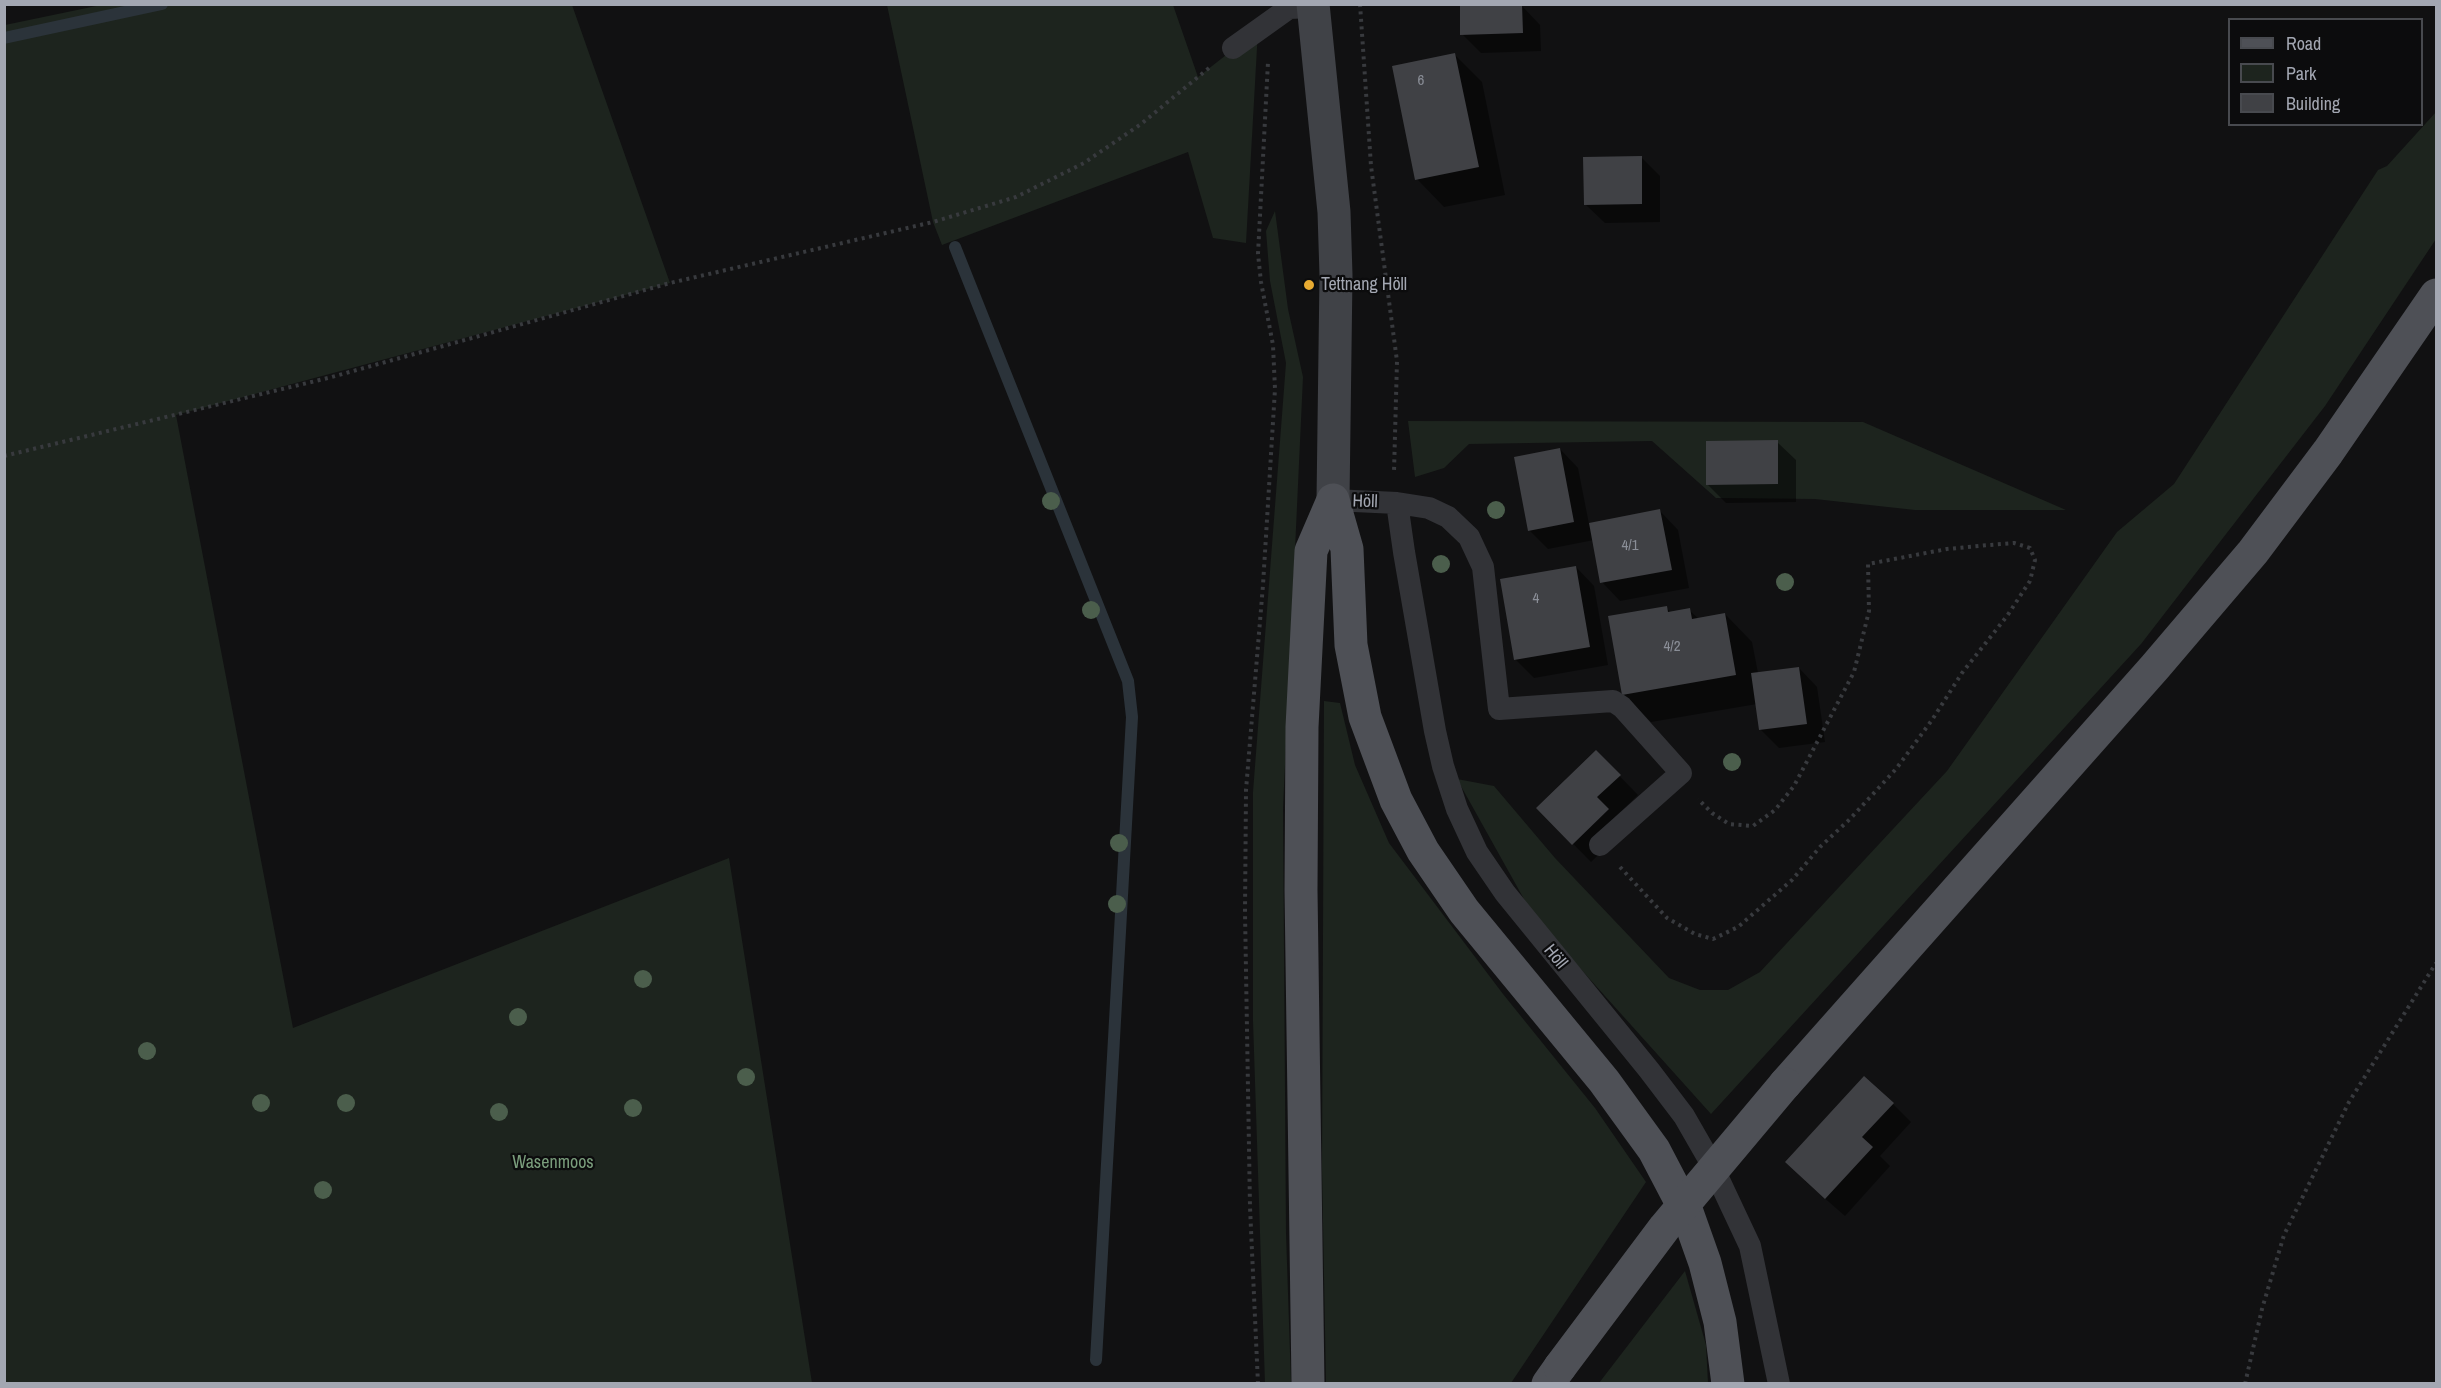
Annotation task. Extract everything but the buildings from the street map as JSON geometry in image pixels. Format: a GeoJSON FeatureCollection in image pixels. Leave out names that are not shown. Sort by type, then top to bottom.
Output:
{"type":"FeatureCollection","features":[{"type":"Feature","properties":{"kind":"main road"},"geometry":{"type":"LineString","coordinates":[[1313,6],[1334,212],[1336,275],[1333,501],[1347,549],[1351,645],[1365,717],[1396,800],[1423,850],[1464,911],[1604,1081],[1654,1150],[1688,1215],[1705,1263],[1720,1322],[1728,1383]]}},
{"type":"Feature","properties":{"kind":"main road"},"geometry":{"type":"LineString","coordinates":[[1554,1375],[1665,1227],[1785,1084],[2155,667],[2253,552],[2328,452],[2436,295]]}},
{"type":"Feature","properties":{"kind":"main road"},"geometry":{"type":"LineString","coordinates":[[1308,1383],[1301,890],[1302,727],[1311,551],[1333,501]]}},
{"type":"Feature","properties":{"kind":"lane"},"geometry":{"type":"LineString","coordinates":[[1233,48],[1289,8],[1313,6]]}},
{"type":"Feature","properties":{"kind":"lane","name":"Höll"},"geometry":{"type":"LineString","coordinates":[[1333,501],[1397,503],[1429,508],[1448,517],[1469,537],[1483,567],[1499,709],[1612,702],[1622,707],[1681,773]]}},
{"type":"Feature","properties":{"kind":"lane","name":"Höll"},"geometry":{"type":"LineString","coordinates":[[1397,503],[1435,730],[1443,766],[1457,809],[1477,852],[1504,893],[1649,1070],[1684,1116],[1711,1163],[1750,1246],[1779,1383]]}},
{"type":"Feature","properties":{"kind":"lane"},"geometry":{"type":"LineString","coordinates":[[1600,845],[1681,773]]}},
{"type":"Feature","properties":{"kind":"path"},"geometry":{"type":"LineString","coordinates":[[1360,4],[1371,166],[1397,361],[1394,483],[1397,503]]}},
{"type":"Feature","properties":{"kind":"path"},"geometry":{"type":"LineString","coordinates":[[1258,1383],[1250,1207],[1245,912],[1246,790],[1263,585],[1275,389],[1273,345],[1258,254],[1271,21]]}},
{"type":"Feature","properties":{"kind":"path"},"geometry":{"type":"LineString","coordinates":[[4,456],[328,378],[670,283],[933,222],[1016,197],[1084,163],[1141,124],[1233,48]]}},
{"type":"Feature","properties":{"kind":"path"},"geometry":{"type":"LineString","coordinates":[[1600,845],[1667,918],[1695,934],[1713,939],[1738,927],[1792,880],[1820,847],[1850,819],[1896,769],[1932,720],[1962,673],[2007,616],[2030,581],[2035,560],[2030,548],[2014,543],[1989,544],[1947,549],[1868,564],[1869,611],[1854,672],[1794,786],[1775,810],[1754,826],[1729,824],[1712,813],[1700,801],[1681,773]]}},
{"type":"Feature","properties":{"kind":"path"},"geometry":{"type":"LineString","coordinates":[[2245,1383],[2262,1309],[2284,1235],[2349,1102],[2436,963]]}},
{"type":"Feature","properties":{"kind":"green space","name":"Wasenmoos"},"geometry":{"type":"Polygon","coordinates":[[[101,5],[572,5],[670,283],[176,415],[293,1028],[729,858],[812,1383],[5,1383],[5,25],[101,5]]]}},
{"type":"Feature","properties":{"kind":"green space"},"geometry":{"type":"Polygon","coordinates":[[[887,5],[1173,5],[1198,77],[1258,30],[1246,243],[1213,238],[1188,152],[942,245],[933,222],[887,5]]]}},
{"type":"Feature","properties":{"kind":"green space"},"geometry":{"type":"Polygon","coordinates":[[[2436,112],[2436,239],[2325,406],[2141,644],[1711,1114],[1534,917],[1457,779],[1494,786],[1555,858],[1669,978],[1700,990],[1728,990],[1760,972],[1947,771],[2117,532],[2174,484],[2378,170],[2387,166],[2436,112]]]}},
{"type":"Feature","properties":{"kind":"green space"},"geometry":{"type":"Polygon","coordinates":[[[1275,211],[1288,309],[1303,377],[1283,808],[1286,1233],[1291,1383],[1265,1384],[1253,1021],[1253,792],[1286,363],[1270,281],[1266,231],[1275,211]]]}},
{"type":"Feature","properties":{"kind":"green space"},"geometry":{"type":"Polygon","coordinates":[[[1408,421],[1863,422],[2066,510],[1915,510],[1815,499],[1716,498],[1652,441],[1469,444],[1444,468],[1415,477],[1408,421]]]}},
{"type":"Feature","properties":{"kind":"green space"},"geometry":{"type":"Polygon","coordinates":[[[1324,701],[1340,703],[1355,765],[1389,843],[1503,994],[1595,1108],[1646,1182],[1511,1383],[1326,1383],[1322,1167],[1324,701]]]}},
{"type":"Feature","properties":{"kind":"green space"},"geometry":{"type":"Polygon","coordinates":[[[1685,1271],[1706,1345],[1708,1383],[1599,1383],[1685,1271]]]}},
{"type":"Feature","properties":{"kind":"waterway"},"geometry":{"type":"LineString","coordinates":[[4,38],[162,4]]}},
{"type":"Feature","properties":{"kind":"waterway"},"geometry":{"type":"LineString","coordinates":[[955,247],[1128,681],[1132,717],[1096,1360]]}},
{"type":"Feature","properties":{"kind":"place","name":"Tettnang Höll"},"geometry":{"type":"Point","coordinates":[1309,285]}}]}
